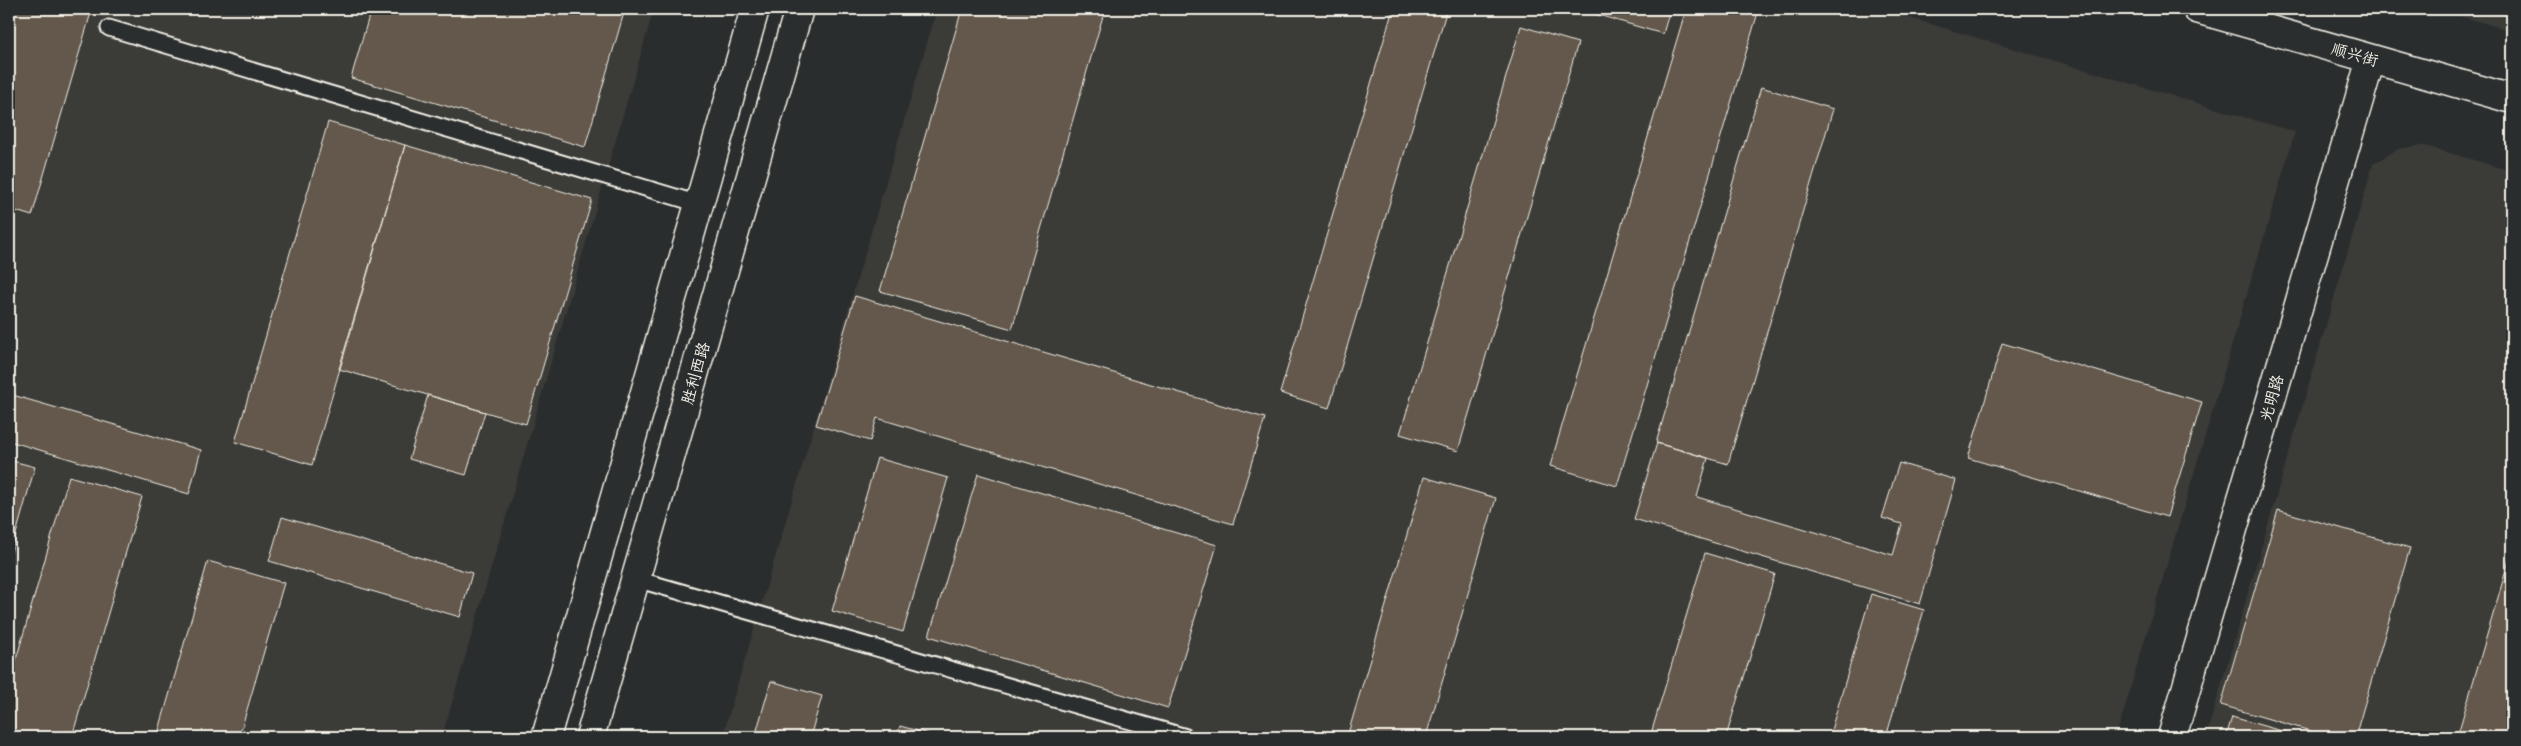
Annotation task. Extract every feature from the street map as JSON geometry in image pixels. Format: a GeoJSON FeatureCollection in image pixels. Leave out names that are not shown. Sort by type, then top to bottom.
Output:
{"type":"FeatureCollection","features":[{"type":"Feature","properties":{"kind":"main road"},"geometry":{"type":"LineString","coordinates":[[546,737],[755,9]]}},
{"type":"Feature","properties":{"kind":"main road","name":"胜利西路"},"geometry":{"type":"LineString","coordinates":[[590,737],[799,9]]}},
{"type":"Feature","properties":{"kind":"main road","name":"顺兴街"},"geometry":{"type":"LineString","coordinates":[[2205,10],[2512,99]]}},
{"type":"Feature","properties":{"kind":"main road","name":"光明路"},"geometry":{"type":"LineString","coordinates":[[2172,737],[2371,59]]}},
{"type":"Feature","properties":{"kind":"lane"},"geometry":{"type":"LineString","coordinates":[[109,28],[699,204]]}},
{"type":"Feature","properties":{"kind":"lane"},"geometry":{"type":"LineString","coordinates":[[636,579],[1186,737]]}},
{"type":"Feature","properties":{"kind":"shaded area"},"geometry":{"type":"Polygon","coordinates":[[[9,9],[654,9],[442,737],[9,737],[9,9]]]}},
{"type":"Feature","properties":{"kind":"shaded area"},"geometry":{"type":"Polygon","coordinates":[[[937,9],[1880,9],[2295,132],[2116,737],[722,737],[937,9]]]}},
{"type":"Feature","properties":{"kind":"shaded area"},"geometry":{"type":"Polygon","coordinates":[[[2436,9],[2512,9],[2512,31],[2436,9]]]}},
{"type":"Feature","properties":{"kind":"shaded area"},"geometry":{"type":"Polygon","coordinates":[[[2422,145],[2512,171],[2512,737],[2206,737],[2373,164],[2398,149],[2422,145]]]}},
{"type":"Feature","properties":{"kind":"building"},"geometry":{"type":"Polygon","coordinates":[[[11,9],[92,9],[32,216],[9,209],[9,15],[11,9]]]}},
{"type":"Feature","properties":{"kind":"building"},"geometry":{"type":"Polygon","coordinates":[[[371,9],[625,9],[585,147],[351,78],[371,9]]]}},
{"type":"Feature","properties":{"kind":"building"},"geometry":{"type":"Polygon","coordinates":[[[962,9],[1105,9],[1012,329],[880,291],[962,9]]]}},
{"type":"Feature","properties":{"kind":"building"},"geometry":{"type":"Polygon","coordinates":[[[1393,9],[1447,9],[1329,408],[1280,393],[1393,9]]]}},
{"type":"Feature","properties":{"kind":"building"},"geometry":{"type":"Polygon","coordinates":[[[1578,9],[1670,9],[1663,34],[1578,9]]]}},
{"type":"Feature","properties":{"kind":"building"},"geometry":{"type":"Polygon","coordinates":[[[1686,9],[1759,9],[1617,486],[1550,466],[1686,9]]]}},
{"type":"Feature","properties":{"kind":"building"},"geometry":{"type":"Polygon","coordinates":[[[1521,26],[1578,43],[1458,451],[1400,434],[1521,26]]]}},
{"type":"Feature","properties":{"kind":"building"},"geometry":{"type":"Polygon","coordinates":[[[1761,87],[1833,109],[1728,464],[1656,443],[1761,87]]]}},
{"type":"Feature","properties":{"kind":"building"},"geometry":{"type":"Polygon","coordinates":[[[328,122],[405,145],[312,465],[235,442],[328,122]]]}},
{"type":"Feature","properties":{"kind":"building"},"geometry":{"type":"Polygon","coordinates":[[[405,145],[592,200],[526,424],[339,369],[405,145]]]}},
{"type":"Feature","properties":{"kind":"building"},"geometry":{"type":"Polygon","coordinates":[[[855,296],[1265,418],[1233,524],[877,418],[870,441],[816,425],[855,296]]]}},
{"type":"Feature","properties":{"kind":"building"},"geometry":{"type":"Polygon","coordinates":[[[2002,343],[2202,402],[2167,517],[1968,458],[2002,343]]]}},
{"type":"Feature","properties":{"kind":"building"},"geometry":{"type":"Polygon","coordinates":[[[9,394],[201,450],[189,494],[9,441],[9,394]]]}},
{"type":"Feature","properties":{"kind":"building"},"geometry":{"type":"Polygon","coordinates":[[[428,395],[485,412],[466,475],[409,459],[428,395]]]}},
{"type":"Feature","properties":{"kind":"building"},"geometry":{"type":"Polygon","coordinates":[[[1657,443],[1708,458],[1697,497],[1893,555],[1902,524],[1882,518],[1899,463],[1956,480],[1920,604],[1634,519],[1657,443]]]}},
{"type":"Feature","properties":{"kind":"building"},"geometry":{"type":"Polygon","coordinates":[[[877,458],[948,478],[903,632],[832,611],[877,458]]]}},
{"type":"Feature","properties":{"kind":"building"},"geometry":{"type":"Polygon","coordinates":[[[9,460],[35,467],[9,559],[9,460]]]}},
{"type":"Feature","properties":{"kind":"building"},"geometry":{"type":"Polygon","coordinates":[[[978,474],[1217,545],[1168,708],[929,636],[978,474]]]}},
{"type":"Feature","properties":{"kind":"building"},"geometry":{"type":"Polygon","coordinates":[[[69,476],[142,497],[72,737],[18,737],[9,735],[9,684],[69,476]]]}},
{"type":"Feature","properties":{"kind":"building"},"geometry":{"type":"Polygon","coordinates":[[[1424,477],[1496,498],[1426,737],[1347,737],[1424,477]]]}},
{"type":"Feature","properties":{"kind":"building"},"geometry":{"type":"Polygon","coordinates":[[[2278,510],[2410,548],[2355,737],[2331,737],[2221,705],[2278,510]]]}},
{"type":"Feature","properties":{"kind":"building"},"geometry":{"type":"Polygon","coordinates":[[[282,517],[472,573],[460,617],[269,561],[282,517]]]}},
{"type":"Feature","properties":{"kind":"building"},"geometry":{"type":"Polygon","coordinates":[[[1705,553],[1775,574],[1726,737],[1650,737],[1705,553]]]}},
{"type":"Feature","properties":{"kind":"building"},"geometry":{"type":"Polygon","coordinates":[[[2509,560],[2512,561],[2512,737],[2457,737],[2509,560]]]}},
{"type":"Feature","properties":{"kind":"building"},"geometry":{"type":"Polygon","coordinates":[[[208,561],[284,583],[239,737],[157,737],[208,561]]]}},
{"type":"Feature","properties":{"kind":"building"},"geometry":{"type":"Polygon","coordinates":[[[1871,594],[1924,610],[1886,737],[1829,737],[1871,594]]]}},
{"type":"Feature","properties":{"kind":"building"},"geometry":{"type":"Polygon","coordinates":[[[771,681],[822,696],[810,737],[755,737],[771,681]]]}},
{"type":"Feature","properties":{"kind":"building"},"geometry":{"type":"Polygon","coordinates":[[[2232,717],[2303,737],[2226,737],[2232,717]]]}},
{"type":"Feature","properties":{"kind":"building"},"geometry":{"type":"Polygon","coordinates":[[[900,726],[940,737],[897,737],[900,726]]]}}]}
